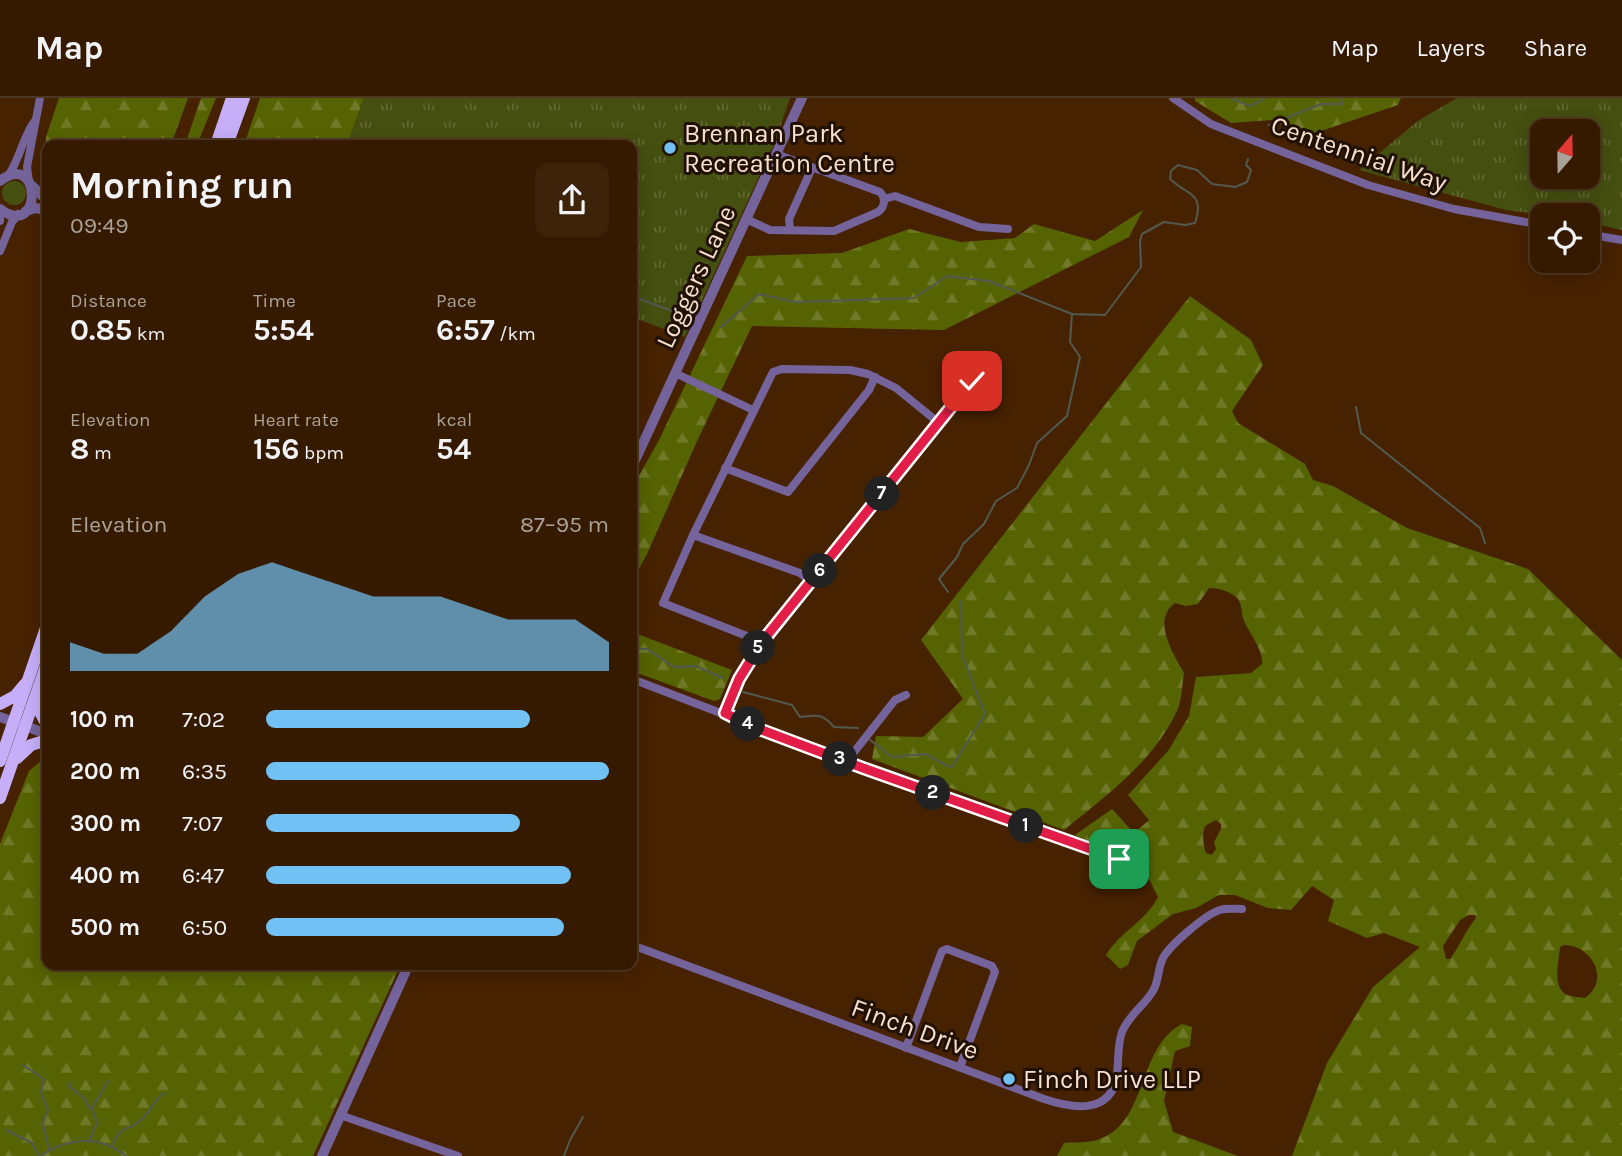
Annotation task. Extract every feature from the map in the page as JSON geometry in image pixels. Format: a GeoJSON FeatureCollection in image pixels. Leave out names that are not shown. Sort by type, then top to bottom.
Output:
{"type":"FeatureCollection","features":[{"type":"Feature","properties":{"kind":"highway"},"geometry":{"type":"LineString","coordinates":[[218,140],[232,98]]}},
{"type":"Feature","properties":{"kind":"highway"},"geometry":{"type":"LineString","coordinates":[[229,140],[244,98]]}},
{"type":"Feature","properties":{"kind":"highway"},"geometry":{"type":"LineString","coordinates":[[0,797],[5,766],[35,681],[42,648]]}},
{"type":"Feature","properties":{"kind":"highway"},"geometry":{"type":"LineString","coordinates":[[0,704],[35,681],[42,670]]}},
{"type":"Feature","properties":{"kind":"highway"},"geometry":{"type":"LineString","coordinates":[[35,681],[42,716]]}},
{"type":"Feature","properties":{"kind":"highway"},"geometry":{"type":"LineString","coordinates":[[5,766],[24,750],[42,742]]}},
{"type":"Feature","properties":{"kind":"street"},"geometry":{"type":"LineString","coordinates":[[0,251],[10,227],[33,200],[27,167],[40,98]]}},
{"type":"Feature","properties":{"kind":"street","name":"Loggers Lane"},"geometry":{"type":"LineString","coordinates":[[637,456],[802,98]]}},
{"type":"Feature","properties":{"kind":"street","name":"Centennial Way"},"geometry":{"type":"LineString","coordinates":[[1173,98],[1211,124],[1368,185],[1454,209],[1530,223]]}},
{"type":"Feature","properties":{"kind":"street"},"geometry":{"type":"LineString","coordinates":[[3,178],[18,159],[26,134],[34,122]]}},
{"type":"Feature","properties":{"kind":"street"},"geometry":{"type":"LineString","coordinates":[[746,219],[770,230],[837,230],[881,210],[884,198],[880,192],[776,154]]}},
{"type":"Feature","properties":{"kind":"street"},"geometry":{"type":"LineString","coordinates":[[790,230],[789,219],[812,168]]}},
{"type":"Feature","properties":{"kind":"street"},"geometry":{"type":"LineString","coordinates":[[3,178],[18,176],[42,195]]}},
{"type":"Feature","properties":{"kind":"street"},"geometry":{"type":"LineString","coordinates":[[884,198],[895,197],[979,227],[1008,229]]}},
{"type":"Feature","properties":{"kind":"street"},"geometry":{"type":"LineString","coordinates":[[0,209],[5,213],[42,209]]}},
{"type":"Feature","properties":{"kind":"street"},"geometry":{"type":"LineString","coordinates":[[1600,236],[1622,240]]}},
{"type":"Feature","properties":{"kind":"street"},"geometry":{"type":"LineString","coordinates":[[725,713],[739,679],[762,642],[972,381],[979,367]]}},
{"type":"Feature","properties":{"kind":"street"},"geometry":{"type":"LineString","coordinates":[[762,642],[663,603],[769,377],[777,370],[850,370],[875,377],[897,388],[939,422]]}},
{"type":"Feature","properties":{"kind":"street"},"geometry":{"type":"LineString","coordinates":[[675,373],[753,410]]}},
{"type":"Feature","properties":{"kind":"street"},"geometry":{"type":"LineString","coordinates":[[725,468],[788,492],[869,390],[875,377]]}},
{"type":"Feature","properties":{"kind":"street"},"geometry":{"type":"LineString","coordinates":[[693,535],[800,573],[811,582]]}},
{"type":"Feature","properties":{"kind":"street"},"geometry":{"type":"LineString","coordinates":[[637,681],[725,713],[751,726],[1119,859]]}},
{"type":"Feature","properties":{"kind":"street"},"geometry":{"type":"LineString","coordinates":[[847,761],[895,700],[906,695]]}},
{"type":"Feature","properties":{"kind":"street"},"geometry":{"type":"LineString","coordinates":[[0,717],[42,732]]}},
{"type":"Feature","properties":{"kind":"street","name":"Finch Drive"},"geometry":{"type":"LineString","coordinates":[[637,947],[1070,1107],[1085,1107],[1108,1094],[1116,1079],[1118,1049],[1124,1028],[1154,989],[1168,951],[1215,912],[1228,908],[1242,909]]}},
{"type":"Feature","properties":{"kind":"street"},"geometry":{"type":"LineString","coordinates":[[906,1048],[942,951],[947,949],[992,966],[995,972],[960,1067]]}},
{"type":"Feature","properties":{"kind":"street"},"geometry":{"type":"LineString","coordinates":[[322,1156],[406,970]]}},
{"type":"Feature","properties":{"kind":"street"},"geometry":{"type":"LineString","coordinates":[[341,1115],[458,1156]]}},
{"type":"Feature","properties":{"kind":"green space"},"geometry":{"type":"Polygon","coordinates":[[[59,98],[188,98],[173,140],[46,140],[59,98]]]}},
{"type":"Feature","properties":{"kind":"green space"},"geometry":{"type":"Polygon","coordinates":[[[201,98],[216,98],[199,140],[187,140],[201,98]]]}},
{"type":"Feature","properties":{"kind":"green space"},"geometry":{"type":"Polygon","coordinates":[[[260,98],[364,98],[349,140],[246,140],[260,98]]]}},
{"type":"Feature","properties":{"kind":"green space"},"geometry":{"type":"Polygon","coordinates":[[[364,98],[790,98],[775,142],[685,337],[637,319],[637,140],[349,140],[364,98]]]}},
{"type":"Feature","properties":{"kind":"green space"},"geometry":{"type":"Polygon","coordinates":[[[1195,98],[1401,98],[1398,105],[1306,136],[1271,120],[1231,123],[1195,101],[1195,98]]]}},
{"type":"Feature","properties":{"kind":"green space"},"geometry":{"type":"Polygon","coordinates":[[[1457,98],[1622,98],[1622,230],[1600,225],[1600,203],[1530,203],[1530,213],[1506,210],[1359,170],[1419,120],[1457,98]]]}},
{"type":"Feature","properties":{"kind":"green space"},"geometry":{"type":"Polygon","coordinates":[[[14,181],[25,188],[26,193],[19,204],[14,205],[3,198],[2,193],[9,182],[14,181]]]}},
{"type":"Feature","properties":{"kind":"green space"},"geometry":{"type":"Polygon","coordinates":[[[1143,210],[1129,237],[944,330],[752,326],[637,573],[637,479],[658,442],[747,256],[842,253],[909,229],[961,242],[1015,238],[1034,224],[1095,241],[1143,210]]]}},
{"type":"Feature","properties":{"kind":"green space"},"geometry":{"type":"Polygon","coordinates":[[[1190,296],[1251,340],[1263,365],[1232,411],[1238,423],[1305,464],[1313,480],[1333,486],[1407,528],[1528,569],[1622,660],[1622,1156],[1292,1156],[1327,1063],[1373,987],[1420,947],[1384,933],[1367,938],[1328,921],[1334,900],[1312,886],[1291,910],[1268,908],[1235,895],[1219,895],[1196,908],[1173,914],[1137,941],[1128,965],[1120,969],[1106,955],[1147,913],[1158,897],[1144,869],[1137,862],[1075,835],[1112,809],[1134,833],[1149,820],[1128,795],[1168,751],[1189,716],[1196,677],[1251,673],[1262,664],[1261,653],[1243,618],[1239,601],[1233,595],[1209,588],[1198,604],[1186,606],[1175,603],[1168,610],[1165,619],[1167,638],[1184,673],[1177,711],[1142,762],[1112,791],[1064,830],[872,759],[876,736],[923,737],[963,699],[921,640],[1190,296]],[[1216,820],[1205,826],[1203,833],[1206,853],[1212,855],[1216,849],[1214,842],[1221,829],[1221,824],[1216,820]],[[1469,915],[1460,920],[1443,946],[1446,959],[1450,959],[1476,918],[1475,915],[1469,915]],[[1564,945],[1560,947],[1557,971],[1560,988],[1567,995],[1585,998],[1593,991],[1597,982],[1595,965],[1583,951],[1564,945]]]}},
{"type":"Feature","properties":{"kind":"green space"},"geometry":{"type":"Polygon","coordinates":[[[637,634],[732,670],[720,699],[714,701],[637,673],[637,634]]]}},
{"type":"Feature","properties":{"kind":"green space"},"geometry":{"type":"Polygon","coordinates":[[[42,760],[42,970],[398,970],[313,1156],[0,1156],[0,844],[29,771],[42,760]]]}},
{"type":"Feature","properties":{"kind":"green space"},"geometry":{"type":"Polygon","coordinates":[[[1182,1024],[1192,1027],[1190,1046],[1175,1051],[1164,1101],[1173,1132],[1238,1156],[1057,1156],[1064,1143],[1093,1141],[1114,1131],[1135,1103],[1157,1050],[1167,1035],[1182,1024]]]}},
{"type":"Feature","properties":{"kind":"waterway"},"geometry":{"type":"LineString","coordinates":[[1231,98],[1250,106],[1265,98]]}},
{"type":"Feature","properties":{"kind":"waterway"},"geometry":{"type":"LineString","coordinates":[[1269,125],[1321,104],[1343,104],[1341,98]]}},
{"type":"Feature","properties":{"kind":"waterway"},"geometry":{"type":"LineString","coordinates":[[721,327],[759,294],[796,302],[914,298],[947,276],[989,281],[1072,314],[1105,315],[1141,267],[1142,234],[1164,222],[1185,225],[1195,223],[1198,213],[1196,200],[1170,179],[1171,171],[1178,165],[1197,170],[1212,184],[1235,187],[1247,182],[1251,170],[1246,165],[1248,159]]}},
{"type":"Feature","properties":{"kind":"waterway"},"geometry":{"type":"LineString","coordinates":[[637,298],[680,314]]}},
{"type":"Feature","properties":{"kind":"waterway"},"geometry":{"type":"LineString","coordinates":[[948,592],[939,579],[957,557],[963,544],[984,524],[996,501],[1017,488],[1037,443],[1067,416],[1080,357],[1070,342],[1072,314]]}},
{"type":"Feature","properties":{"kind":"waterway"},"geometry":{"type":"LineString","coordinates":[[1356,407],[1361,433],[1480,528],[1485,543]]}},
{"type":"Feature","properties":{"kind":"waterway"},"geometry":{"type":"LineString","coordinates":[[870,740],[892,757],[926,754],[951,768],[985,714],[962,655],[961,601]]}},
{"type":"Feature","properties":{"kind":"waterway"},"geometry":{"type":"LineString","coordinates":[[637,649],[647,649],[674,667],[696,666],[723,678]]}},
{"type":"Feature","properties":{"kind":"waterway"},"geometry":{"type":"LineString","coordinates":[[743,692],[792,705],[800,717],[819,716],[834,727],[858,728]]}},
{"type":"Feature","properties":{"kind":"waterway"},"geometry":{"type":"LineString","coordinates":[[23,1065],[44,1079],[41,1092],[48,1110],[43,1123],[49,1150]]}},
{"type":"Feature","properties":{"kind":"waterway"},"geometry":{"type":"LineString","coordinates":[[89,1142],[97,1123],[92,1108],[108,1081]]}},
{"type":"Feature","properties":{"kind":"waterway"},"geometry":{"type":"LineString","coordinates":[[70,1082],[69,1086],[85,1099],[90,1109]]}},
{"type":"Feature","properties":{"kind":"waterway"},"geometry":{"type":"LineString","coordinates":[[112,1146],[119,1133],[141,1120],[164,1093]]}},
{"type":"Feature","properties":{"kind":"waterway"},"geometry":{"type":"LineString","coordinates":[[564,1156],[583,1117]]}},
{"type":"Feature","properties":{"kind":"waterway"},"geometry":{"type":"LineString","coordinates":[[6,1130],[32,1143],[39,1156]]}},
{"type":"Feature","properties":{"kind":"waterway"},"geometry":{"type":"LineString","coordinates":[[40,1156],[61,1145],[83,1141],[105,1144],[126,1156]]}},
{"type":"Feature","properties":{"kind":"place","name":"Brennan Park Recreation Centre"},"geometry":{"type":"Point","coordinates":[670,148]}},
{"type":"Feature","properties":{"kind":"place","name":"Finch Drive LLP"},"geometry":{"type":"Point","coordinates":[1009,1079]}},
{"type":"Feature","properties":{"kind":"route"},"geometry":{"type":"LineString","coordinates":[[972,381],[762,642],[739,679],[725,713],[751,726],[863,768],[1119,859]]}}]}
